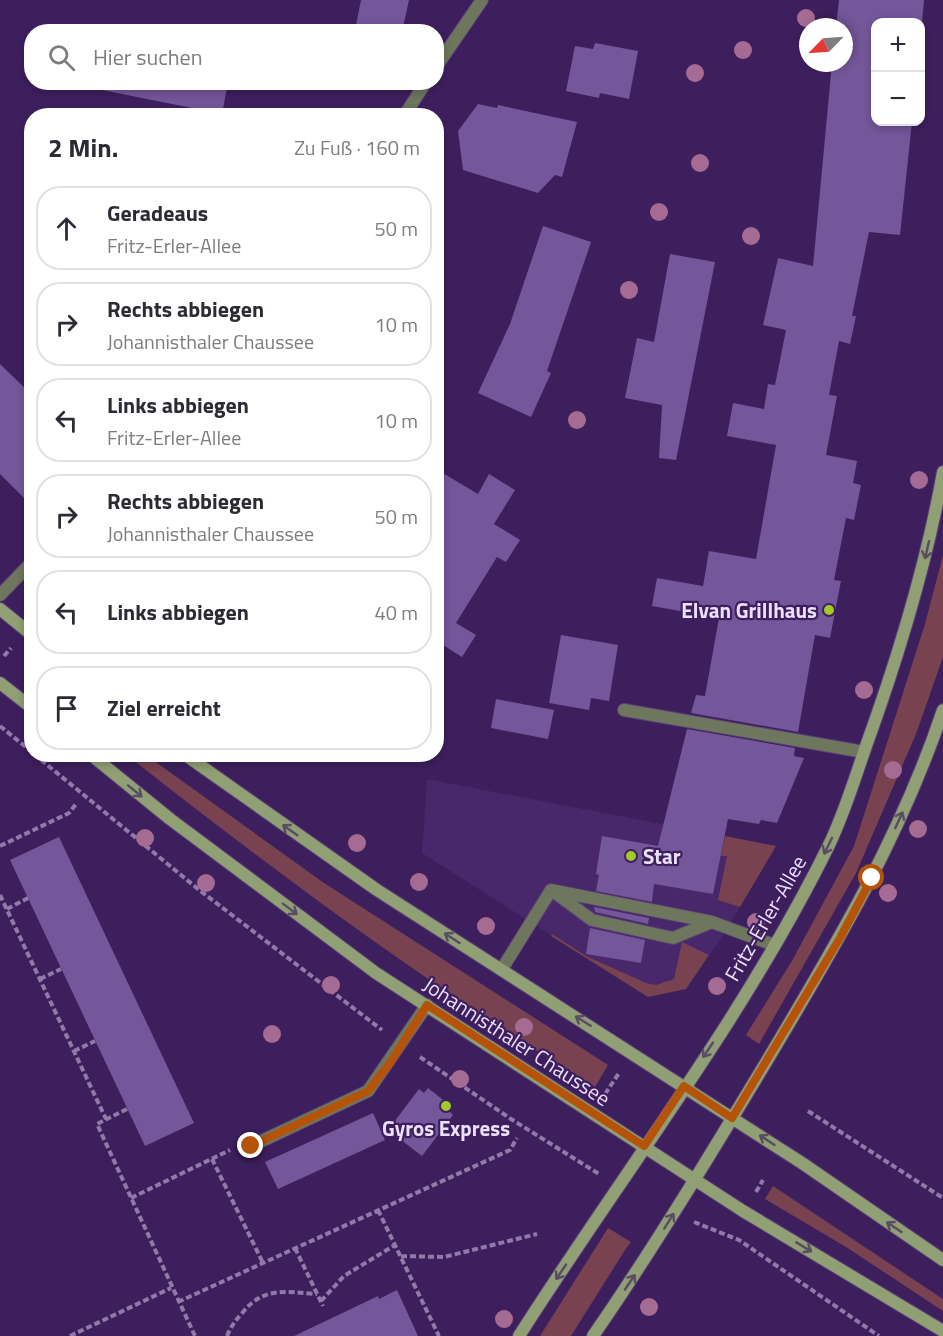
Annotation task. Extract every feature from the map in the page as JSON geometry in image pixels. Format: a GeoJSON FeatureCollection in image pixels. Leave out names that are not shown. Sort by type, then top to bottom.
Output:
{"type":"FeatureCollection","features":[{"type":"Feature","properties":{"kind":"main road","name":"Fritz-Erler-Allee"},"geometry":{"type":"LineString","coordinates":[[519,1336],[774,945],[830,843],[864,752],[922,574],[943,472]]}},
{"type":"Feature","properties":{"kind":"main road"},"geometry":{"type":"LineString","coordinates":[[0,609],[24,628]]}},
{"type":"Feature","properties":{"kind":"main road"},"geometry":{"type":"LineString","coordinates":[[0,683],[24,702]]}},
{"type":"Feature","properties":{"kind":"main road"},"geometry":{"type":"LineString","coordinates":[[593,1336],[695,1179],[862,898],[903,812],[943,710]]}},
{"type":"Feature","properties":{"kind":"main road","name":"Johannisthaler Chaussee"},"geometry":{"type":"LineString","coordinates":[[100,762],[170,819],[376,973],[695,1179],[943,1331]]}},
{"type":"Feature","properties":{"kind":"main road"},"geometry":{"type":"LineString","coordinates":[[195,762],[377,890],[684,1086],[943,1260]]}},
{"type":"Feature","properties":{"kind":"street"},"geometry":{"type":"LineString","coordinates":[[444,55],[482,0]]}},
{"type":"Feature","properties":{"kind":"street"},"geometry":{"type":"LineString","coordinates":[[409,108],[421,90]]}},
{"type":"Feature","properties":{"kind":"street"},"geometry":{"type":"LineString","coordinates":[[0,595],[24,570]]}},
{"type":"Feature","properties":{"kind":"street"},"geometry":{"type":"LineString","coordinates":[[624,710],[864,752]]}},
{"type":"Feature","properties":{"kind":"street"},"geometry":{"type":"LineString","coordinates":[[551,890],[592,920],[673,938],[712,922]]}},
{"type":"Feature","properties":{"kind":"street"},"geometry":{"type":"LineString","coordinates":[[551,890],[712,922],[774,945]]}},
{"type":"Feature","properties":{"kind":"street"},"geometry":{"type":"LineString","coordinates":[[502,969],[551,890]]}},
{"type":"Feature","properties":{"kind":"street"},"geometry":{"type":"LineString","coordinates":[[251,1146],[368,1091],[427,1005]]}},
{"type":"Feature","properties":{"kind":"path"},"geometry":{"type":"LineString","coordinates":[[4,656],[11,648]]}},
{"type":"Feature","properties":{"kind":"path"},"geometry":{"type":"LineString","coordinates":[[0,726],[24,746]]}},
{"type":"Feature","properties":{"kind":"path"},"geometry":{"type":"LineString","coordinates":[[44,762],[259,938],[402,1044],[555,1146]]}},
{"type":"Feature","properties":{"kind":"path"},"geometry":{"type":"LineString","coordinates":[[0,846],[69,813],[76,804]]}},
{"type":"Feature","properties":{"kind":"path"},"geometry":{"type":"LineString","coordinates":[[0,895],[106,1119]]}},
{"type":"Feature","properties":{"kind":"path"},"geometry":{"type":"LineString","coordinates":[[7,909],[28,898]]}},
{"type":"Feature","properties":{"kind":"path"},"geometry":{"type":"LineString","coordinates":[[40,979],[61,969]]}},
{"type":"Feature","properties":{"kind":"path"},"geometry":{"type":"LineString","coordinates":[[74,1051],[95,1041]]}},
{"type":"Feature","properties":{"kind":"path"},"geometry":{"type":"LineString","coordinates":[[605,1094],[619,1072]]}},
{"type":"Feature","properties":{"kind":"path"},"geometry":{"type":"LineString","coordinates":[[127,1109],[97,1124],[195,1336]]}},
{"type":"Feature","properties":{"kind":"path"},"geometry":{"type":"LineString","coordinates":[[808,1111],[943,1198]]}},
{"type":"Feature","properties":{"kind":"path"},"geometry":{"type":"LineString","coordinates":[[178,1302],[510,1150],[517,1138]]}},
{"type":"Feature","properties":{"kind":"path"},"geometry":{"type":"LineString","coordinates":[[131,1198],[241,1145],[251,1146]]}},
{"type":"Feature","properties":{"kind":"path"},"geometry":{"type":"LineString","coordinates":[[212,1159],[263,1263]]}},
{"type":"Feature","properties":{"kind":"path"},"geometry":{"type":"LineString","coordinates":[[755,1193],[763,1180]]}},
{"type":"Feature","properties":{"kind":"path"},"geometry":{"type":"LineString","coordinates":[[378,1209],[439,1336]]}},
{"type":"Feature","properties":{"kind":"path"},"geometry":{"type":"LineString","coordinates":[[674,1213],[739,1240],[879,1336]]}},
{"type":"Feature","properties":{"kind":"path"},"geometry":{"type":"LineString","coordinates":[[401,1256],[444,1257],[537,1234]]}},
{"type":"Feature","properties":{"kind":"path"},"geometry":{"type":"LineString","coordinates":[[321,1301],[345,1276],[395,1245]]}},
{"type":"Feature","properties":{"kind":"path"},"geometry":{"type":"LineString","coordinates":[[295,1248],[323,1306]]}},
{"type":"Feature","properties":{"kind":"path"},"geometry":{"type":"LineString","coordinates":[[70,1336],[171,1288]]}},
{"type":"Feature","properties":{"kind":"path"},"geometry":{"type":"LineString","coordinates":[[227,1336],[230,1327],[253,1299],[274,1292],[317,1294]]}},
{"type":"Feature","properties":{"kind":"shaded area"},"geometry":{"type":"Polygon","coordinates":[[[943,555],[943,657],[916,734],[856,873],[759,1044],[746,1035],[793,959],[854,846],[925,624],[943,555]]]}},
{"type":"Feature","properties":{"kind":"shaded area"},"geometry":{"type":"Polygon","coordinates":[[[136,762],[156,762],[324,883],[608,1065],[595,1087],[415,970],[240,843],[136,762]]]}},
{"type":"Feature","properties":{"kind":"shaded area"},"geometry":{"type":"Polygon","coordinates":[[[427,779],[776,846],[726,931],[686,989],[648,997],[422,853],[427,779]]]}},
{"type":"Feature","properties":{"kind":"shaded area"},"geometry":{"type":"Polygon","coordinates":[[[725,836],[776,846],[740,907],[718,900],[727,856],[721,856],[725,836]]]}},
{"type":"Feature","properties":{"kind":"shaded area"},"geometry":{"type":"Polygon","coordinates":[[[552,934],[586,956],[646,983],[656,985],[674,979],[682,942],[709,955],[686,989],[648,997],[551,936],[552,934]]]}},
{"type":"Feature","properties":{"kind":"shaded area"},"geometry":{"type":"Polygon","coordinates":[[[773,1186],[943,1299],[943,1311],[846,1247],[765,1199],[773,1186]]]}},
{"type":"Feature","properties":{"kind":"shaded area"},"geometry":{"type":"Polygon","coordinates":[[[608,1228],[631,1242],[571,1336],[540,1336],[608,1228]]]}},
{"type":"Feature","properties":{"kind":"building"},"geometry":{"type":"Polygon","coordinates":[[[361,0],[409,0],[404,24],[356,24],[361,0]]]}},
{"type":"Feature","properties":{"kind":"building"},"geometry":{"type":"Polygon","coordinates":[[[839,0],[924,0],[922,18],[871,18],[871,126],[912,126],[900,235],[869,232],[852,316],[856,316],[850,344],[839,341],[829,395],[837,396],[826,455],[857,461],[853,483],[861,485],[854,520],[846,518],[834,580],[841,581],[830,638],[815,635],[798,732],[691,713],[696,695],[705,696],[719,618],[652,606],[657,578],[703,586],[709,551],[756,559],[776,445],[727,436],[733,403],[764,409],[768,384],[775,385],[786,330],[763,325],[778,258],[813,266],[831,72],[853,72],[853,18],[837,18],[839,0]]]}},
{"type":"Feature","properties":{"kind":"building"},"geometry":{"type":"Polygon","coordinates":[[[595,43],[638,51],[629,99],[600,93],[599,98],[566,91],[575,46],[593,49],[595,43]]]}},
{"type":"Feature","properties":{"kind":"building"},"geometry":{"type":"Polygon","coordinates":[[[102,90],[226,90],[223,108],[192,108],[102,90]]]}},
{"type":"Feature","properties":{"kind":"building"},"geometry":{"type":"Polygon","coordinates":[[[478,104],[497,108],[498,105],[577,122],[562,177],[555,175],[538,193],[463,170],[458,131],[478,104]]]}},
{"type":"Feature","properties":{"kind":"building"},"geometry":{"type":"Polygon","coordinates":[[[543,226],[591,242],[547,371],[551,373],[531,417],[478,393],[510,324],[543,226]]]}},
{"type":"Feature","properties":{"kind":"building"},"geometry":{"type":"Polygon","coordinates":[[[670,254],[715,262],[676,460],[659,458],[662,405],[625,398],[637,338],[654,342],[670,254]]]}},
{"type":"Feature","properties":{"kind":"building"},"geometry":{"type":"Polygon","coordinates":[[[0,364],[24,387],[24,498],[0,474],[0,364]]]}},
{"type":"Feature","properties":{"kind":"building"},"geometry":{"type":"Polygon","coordinates":[[[444,474],[478,494],[489,474],[515,490],[494,524],[520,540],[506,562],[497,557],[456,623],[476,635],[462,657],[444,646],[444,474]]]}},
{"type":"Feature","properties":{"kind":"building"},"geometry":{"type":"Polygon","coordinates":[[[561,635],[618,645],[609,701],[591,698],[589,710],[549,703],[561,635]]]}},
{"type":"Feature","properties":{"kind":"building"},"geometry":{"type":"Polygon","coordinates":[[[496,699],[554,710],[548,739],[491,728],[496,699]]]}},
{"type":"Feature","properties":{"kind":"building"},"geometry":{"type":"Polygon","coordinates":[[[687,729],[795,748],[794,756],[804,758],[777,823],[761,820],[759,824],[728,819],[713,894],[654,884],[652,902],[596,891],[599,875],[596,874],[602,836],[658,846],[687,729]]]}},
{"type":"Feature","properties":{"kind":"building"},"geometry":{"type":"Polygon","coordinates":[[[59,837],[194,1123],[145,1146],[10,860],[59,837]]]}},
{"type":"Feature","properties":{"kind":"building"},"geometry":{"type":"Polygon","coordinates":[[[594,907],[649,918],[648,924],[595,912],[594,907]]]}},
{"type":"Feature","properties":{"kind":"building"},"geometry":{"type":"Polygon","coordinates":[[[590,928],[645,940],[641,963],[586,954],[590,928]]]}},
{"type":"Feature","properties":{"kind":"building"},"geometry":{"type":"Polygon","coordinates":[[[428,1088],[452,1107],[449,1111],[453,1115],[422,1156],[388,1130],[419,1089],[424,1093],[428,1088]]]}},
{"type":"Feature","properties":{"kind":"building"},"geometry":{"type":"Polygon","coordinates":[[[373,1113],[385,1140],[278,1189],[265,1162],[373,1113]]]}},
{"type":"Feature","properties":{"kind":"building"},"geometry":{"type":"Polygon","coordinates":[[[397,1290],[418,1336],[294,1336],[378,1296],[379,1299],[397,1290]]]}},
{"type":"Feature","properties":{"kind":"place","name":"Elvan Grillhaus"},"geometry":{"type":"Point","coordinates":[829,610]}},
{"type":"Feature","properties":{"kind":"place","name":"Star"},"geometry":{"type":"Point","coordinates":[631,856]}},
{"type":"Feature","properties":{"kind":"place","name":"Gyros Express"},"geometry":{"type":"Point","coordinates":[446,1106]}},
{"type":"Feature","properties":{"kind":"route"},"geometry":{"type":"LineString","coordinates":[[251,1146],[354,1100],[368,1091],[390,1063],[427,1005],[644,1146],[684,1086],[732,1118],[840,938],[872,878]]}}]}
